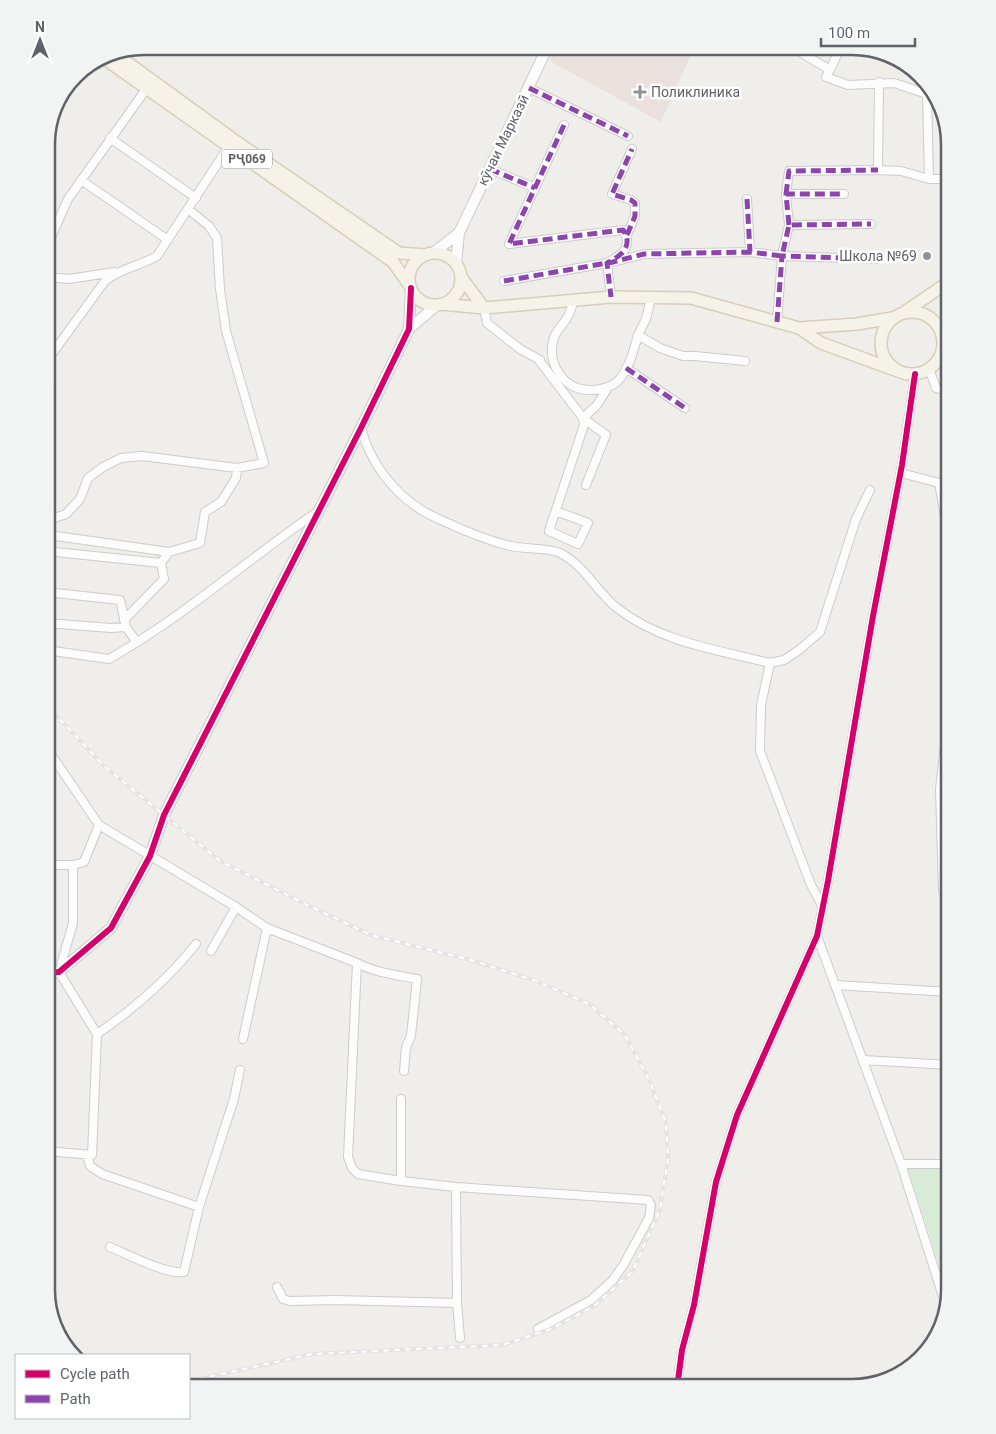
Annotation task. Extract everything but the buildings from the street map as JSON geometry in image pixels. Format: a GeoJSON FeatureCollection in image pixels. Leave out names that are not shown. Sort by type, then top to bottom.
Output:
{"type":"FeatureCollection","features":[{"type":"Feature","properties":{"kind":"main road","name":"РҶ069"},"geometry":{"type":"LineString","coordinates":[[120,58],[149,85]]}},
{"type":"Feature","properties":{"kind":"main road","name":"РҶ069"},"geometry":{"type":"LineString","coordinates":[[110,62],[149,85],[231,143],[393,262],[410,287]]}},
{"type":"Feature","properties":{"kind":"main road","name":"РҶ069"},"geometry":{"type":"LineString","coordinates":[[231,143],[399,253],[429,254]]}},
{"type":"Feature","properties":{"kind":"main road"},"geometry":{"type":"LineString","coordinates":[[484,308],[462,277],[456,263],[450,257],[442,254],[429,254],[414,265],[410,271],[410,287],[421,301],[428,304],[484,308],[611,298],[691,298],[799,328],[857,324],[892,318],[905,312],[941,288]]}},
{"type":"Feature","properties":{"kind":"main road"},"geometry":{"type":"LineString","coordinates":[[439,305],[454,297],[462,277]]}},
{"type":"Feature","properties":{"kind":"main road"},"geometry":{"type":"LineString","coordinates":[[905,312],[915,311],[926,314],[934,320],[941,332]]}},
{"type":"Feature","properties":{"kind":"main road"},"geometry":{"type":"LineString","coordinates":[[892,318],[885,326],[881,335],[880,345],[888,364],[897,370],[910,374],[929,369],[941,356]]}},
{"type":"Feature","properties":{"kind":"main road"},"geometry":{"type":"LineString","coordinates":[[799,328],[821,344],[910,374]]}},
{"type":"Feature","properties":{"kind":"street","name":"кӯчаи Марказӣ"},"geometry":{"type":"LineString","coordinates":[[459,234],[544,55]]}},
{"type":"Feature","properties":{"kind":"street"},"geometry":{"type":"LineString","coordinates":[[805,55],[830,70]]}},
{"type":"Feature","properties":{"kind":"street"},"geometry":{"type":"LineString","coordinates":[[837,55],[826,77],[848,85],[879,82],[894,83],[925,93]]}},
{"type":"Feature","properties":{"kind":"street"},"geometry":{"type":"LineString","coordinates":[[878,170],[879,82]]}},
{"type":"Feature","properties":{"kind":"street"},"geometry":{"type":"LineString","coordinates":[[55,223],[68,199],[149,85]]}},
{"type":"Feature","properties":{"kind":"street"},"geometry":{"type":"LineString","coordinates":[[528,88],[628,136]]}},
{"type":"Feature","properties":{"kind":"street"},"geometry":{"type":"LineString","coordinates":[[927,96],[929,179]]}},
{"type":"Feature","properties":{"kind":"street"},"geometry":{"type":"LineString","coordinates":[[564,125],[509,244],[623,230],[627,235]]}},
{"type":"Feature","properties":{"kind":"street"},"geometry":{"type":"LineString","coordinates":[[110,138],[196,198]]}},
{"type":"Feature","properties":{"kind":"street"},"geometry":{"type":"LineString","coordinates":[[55,278],[69,279],[116,272],[146,262],[157,256],[231,143]]}},
{"type":"Feature","properties":{"kind":"street"},"geometry":{"type":"LineString","coordinates":[[607,263],[621,255],[627,247],[627,235],[635,216],[635,204],[631,200],[612,194],[632,149]]}},
{"type":"Feature","properties":{"kind":"street"},"geometry":{"type":"LineString","coordinates":[[490,169],[535,188]]}},
{"type":"Feature","properties":{"kind":"street"},"geometry":{"type":"LineString","coordinates":[[777,322],[782,256],[790,225],[786,194],[789,171],[901,171],[929,179],[941,179]]}},
{"type":"Feature","properties":{"kind":"street"},"geometry":{"type":"LineString","coordinates":[[81,180],[168,240]]}},
{"type":"Feature","properties":{"kind":"street"},"geometry":{"type":"LineString","coordinates":[[786,194],[844,194]]}},
{"type":"Feature","properties":{"kind":"street"},"geometry":{"type":"LineString","coordinates":[[747,199],[750,252]]}},
{"type":"Feature","properties":{"kind":"street"},"geometry":{"type":"LineString","coordinates":[[55,518],[66,514],[80,499],[88,478],[103,466],[121,458],[142,456],[237,468],[264,464],[226,331],[220,289],[217,238],[209,226],[188,209]]}},
{"type":"Feature","properties":{"kind":"street"},"geometry":{"type":"LineString","coordinates":[[790,225],[871,224]]}},
{"type":"Feature","properties":{"kind":"street"},"geometry":{"type":"LineString","coordinates":[[429,254],[459,234]]}},
{"type":"Feature","properties":{"kind":"street"},"geometry":{"type":"LineString","coordinates":[[456,263],[459,234]]}},
{"type":"Feature","properties":{"kind":"street"},"geometry":{"type":"LineString","coordinates":[[504,281],[607,263],[644,254],[750,252],[782,256],[877,259]]}},
{"type":"Feature","properties":{"kind":"street"},"geometry":{"type":"LineString","coordinates":[[607,263],[611,298]]}},
{"type":"Feature","properties":{"kind":"street"},"geometry":{"type":"LineString","coordinates":[[55,350],[105,281],[116,272]]}},
{"type":"Feature","properties":{"kind":"street"},"geometry":{"type":"LineString","coordinates":[[55,972],[59,972],[111,928],[150,856],[164,815],[361,428],[409,329],[410,287]]}},
{"type":"Feature","properties":{"kind":"street"},"geometry":{"type":"LineString","coordinates":[[583,418],[597,405],[606,389],[619,380],[626,368],[638,334],[646,319],[651,298]]}},
{"type":"Feature","properties":{"kind":"street"},"geometry":{"type":"LineString","coordinates":[[555,368],[552,349],[556,331],[567,318],[574,300]]}},
{"type":"Feature","properties":{"kind":"street"},"geometry":{"type":"LineString","coordinates":[[409,329],[439,305]]}},
{"type":"Feature","properties":{"kind":"street"},"geometry":{"type":"LineString","coordinates":[[484,308],[487,322],[520,349],[555,368],[571,385],[587,389],[606,389]]}},
{"type":"Feature","properties":{"kind":"street"},"geometry":{"type":"LineString","coordinates":[[638,334],[660,348],[683,356],[745,361]]}},
{"type":"Feature","properties":{"kind":"street"},"geometry":{"type":"LineString","coordinates":[[538,359],[583,418],[606,435],[586,485]]}},
{"type":"Feature","properties":{"kind":"street"},"geometry":{"type":"LineString","coordinates":[[626,368],[685,408]]}},
{"type":"Feature","properties":{"kind":"street"},"geometry":{"type":"LineString","coordinates":[[929,369],[936,388],[941,389]]}},
{"type":"Feature","properties":{"kind":"street"},"geometry":{"type":"LineString","coordinates":[[678,1379],[682,1350],[694,1305],[716,1182],[738,1116],[817,936],[873,616],[901,473],[910,374]]}},
{"type":"Feature","properties":{"kind":"street"},"geometry":{"type":"LineString","coordinates":[[556,511],[588,523],[578,544],[550,531],[556,511],[584,425],[583,418]]}},
{"type":"Feature","properties":{"kind":"street"},"geometry":{"type":"LineString","coordinates":[[361,428],[366,446],[382,473],[400,494],[424,512],[477,536],[512,546],[559,552],[577,566],[616,607],[644,626],[696,645],[770,663],[784,660],[820,632],[856,519],[870,490]]}},
{"type":"Feature","properties":{"kind":"street"},"geometry":{"type":"LineString","coordinates":[[55,536],[168,552],[200,543],[204,512],[221,502],[236,478],[237,468]]}},
{"type":"Feature","properties":{"kind":"street"},"geometry":{"type":"LineString","coordinates":[[901,473],[939,483],[941,494]]}},
{"type":"Feature","properties":{"kind":"street"},"geometry":{"type":"LineString","coordinates":[[55,651],[109,659],[177,616],[319,510]]}},
{"type":"Feature","properties":{"kind":"street"},"geometry":{"type":"LineString","coordinates":[[55,552],[161,563]]}},
{"type":"Feature","properties":{"kind":"street"},"geometry":{"type":"LineString","coordinates":[[55,624],[111,628],[125,623],[164,579],[161,563],[168,552]]}},
{"type":"Feature","properties":{"kind":"street"},"geometry":{"type":"LineString","coordinates":[[55,593],[120,600],[125,623],[136,641]]}},
{"type":"Feature","properties":{"kind":"street"},"geometry":{"type":"LineString","coordinates":[[770,663],[761,705],[760,751],[811,885],[823,907]]}},
{"type":"Feature","properties":{"kind":"street"},"geometry":{"type":"LineString","coordinates":[[55,760],[99,824],[236,907],[267,928],[368,968],[383,973],[417,979],[411,1036],[406,1048],[404,1071]]}},
{"type":"Feature","properties":{"kind":"street"},"geometry":{"type":"LineString","coordinates":[[941,780],[941,823]]}},
{"type":"Feature","properties":{"kind":"street"},"geometry":{"type":"LineString","coordinates":[[55,865],[73,866],[84,862],[99,824]]}},
{"type":"Feature","properties":{"kind":"street"},"geometry":{"type":"LineString","coordinates":[[55,1152],[92,1155],[97,1034],[59,972],[73,923],[73,866]]}},
{"type":"Feature","properties":{"kind":"street"},"geometry":{"type":"LineString","coordinates":[[211,951],[236,907]]}},
{"type":"Feature","properties":{"kind":"street"},"geometry":{"type":"LineString","coordinates":[[243,1039],[267,928]]}},
{"type":"Feature","properties":{"kind":"street"},"geometry":{"type":"LineString","coordinates":[[817,936],[901,1164],[941,1290]]}},
{"type":"Feature","properties":{"kind":"street"},"geometry":{"type":"LineString","coordinates":[[97,1034],[124,1016],[178,966],[196,944]]}},
{"type":"Feature","properties":{"kind":"street"},"geometry":{"type":"LineString","coordinates":[[357,963],[348,1157],[352,1168],[358,1174],[456,1187],[648,1200],[651,1205],[649,1218],[613,1280],[591,1300],[538,1329]]}},
{"type":"Feature","properties":{"kind":"street"},"geometry":{"type":"LineString","coordinates":[[835,985],[941,991]]}},
{"type":"Feature","properties":{"kind":"street"},"geometry":{"type":"LineString","coordinates":[[863,1060],[941,1064]]}},
{"type":"Feature","properties":{"kind":"street"},"geometry":{"type":"LineString","coordinates":[[110,1247],[162,1268],[184,1272],[200,1207],[234,1099],[240,1070]]}},
{"type":"Feature","properties":{"kind":"street"},"geometry":{"type":"LineString","coordinates":[[401,1099],[401,1181]]}},
{"type":"Feature","properties":{"kind":"street"},"geometry":{"type":"LineString","coordinates":[[87,1155],[90,1166],[102,1174],[200,1207]]}},
{"type":"Feature","properties":{"kind":"street"},"geometry":{"type":"LineString","coordinates":[[901,1164],[941,1164]]}},
{"type":"Feature","properties":{"kind":"street"},"geometry":{"type":"LineString","coordinates":[[456,1187],[457,1303],[460,1338]]}},
{"type":"Feature","properties":{"kind":"street"},"geometry":{"type":"LineString","coordinates":[[277,1287],[282,1299],[290,1301],[336,1300],[457,1303]]}},
{"type":"Feature","properties":{"kind":"shaded area","name":"Поликлиника"},"geometry":{"type":"Polygon","coordinates":[[[553,55],[691,55],[661,122],[550,61],[553,55]]]}},
{"type":"Feature","properties":{"kind":"green space"},"geometry":{"type":"Polygon","coordinates":[[[907,1166],[941,1168],[941,1270],[907,1166]]]}},
{"type":"Feature","properties":{"kind":"railway"},"geometry":{"type":"LineString","coordinates":[[55,714],[104,766],[220,861],[371,935],[471,960],[536,981],[589,1004],[625,1035],[650,1082],[666,1123],[668,1159],[660,1209],[633,1271],[594,1306],[551,1329],[502,1345],[312,1354],[199,1379]]}},
{"type":"Feature","properties":{"kind":"marked path"},"geometry":{"type":"LineString","coordinates":[[529,88],[628,136]]}},
{"type":"Feature","properties":{"kind":"marked path"},"geometry":{"type":"LineString","coordinates":[[564,125],[509,244],[623,230],[627,241],[626,246],[621,254],[607,263],[611,297]]}},
{"type":"Feature","properties":{"kind":"marked path"},"geometry":{"type":"LineString","coordinates":[[627,235],[635,216],[635,203],[612,194],[632,149]]}},
{"type":"Feature","properties":{"kind":"marked path"},"geometry":{"type":"LineString","coordinates":[[490,169],[535,188]]}},
{"type":"Feature","properties":{"kind":"marked path"},"geometry":{"type":"LineString","coordinates":[[786,194],[789,171],[878,170]]}},
{"type":"Feature","properties":{"kind":"marked path"},"geometry":{"type":"LineString","coordinates":[[789,225],[786,194],[844,194]]}},
{"type":"Feature","properties":{"kind":"marked path"},"geometry":{"type":"LineString","coordinates":[[747,199],[750,252],[782,256],[789,225],[871,224]]}},
{"type":"Feature","properties":{"kind":"marked path"},"geometry":{"type":"LineString","coordinates":[[504,281],[613,262],[644,254],[750,252]]}},
{"type":"Feature","properties":{"kind":"marked path"},"geometry":{"type":"LineString","coordinates":[[777,322],[782,256],[877,259]]}},
{"type":"Feature","properties":{"kind":"marked path"},"geometry":{"type":"LineString","coordinates":[[626,368],[685,408]]}},
{"type":"Feature","properties":{"kind":"cycle path"},"geometry":{"type":"LineString","coordinates":[[55,972],[59,972],[111,928],[150,856],[164,815],[361,428],[409,329],[411,288]]}},
{"type":"Feature","properties":{"kind":"cycle path"},"geometry":{"type":"LineString","coordinates":[[678,1379],[682,1350],[694,1305],[716,1182],[737,1115],[817,936],[873,616],[902,465],[915,374]]}},
{"type":"Feature","properties":{"kind":"place","name":"Поликлиника"},"geometry":{"type":"Point","coordinates":[640,92]}},
{"type":"Feature","properties":{"kind":"place","name":"Школа №69"},"geometry":{"type":"Point","coordinates":[927,256]}}]}
